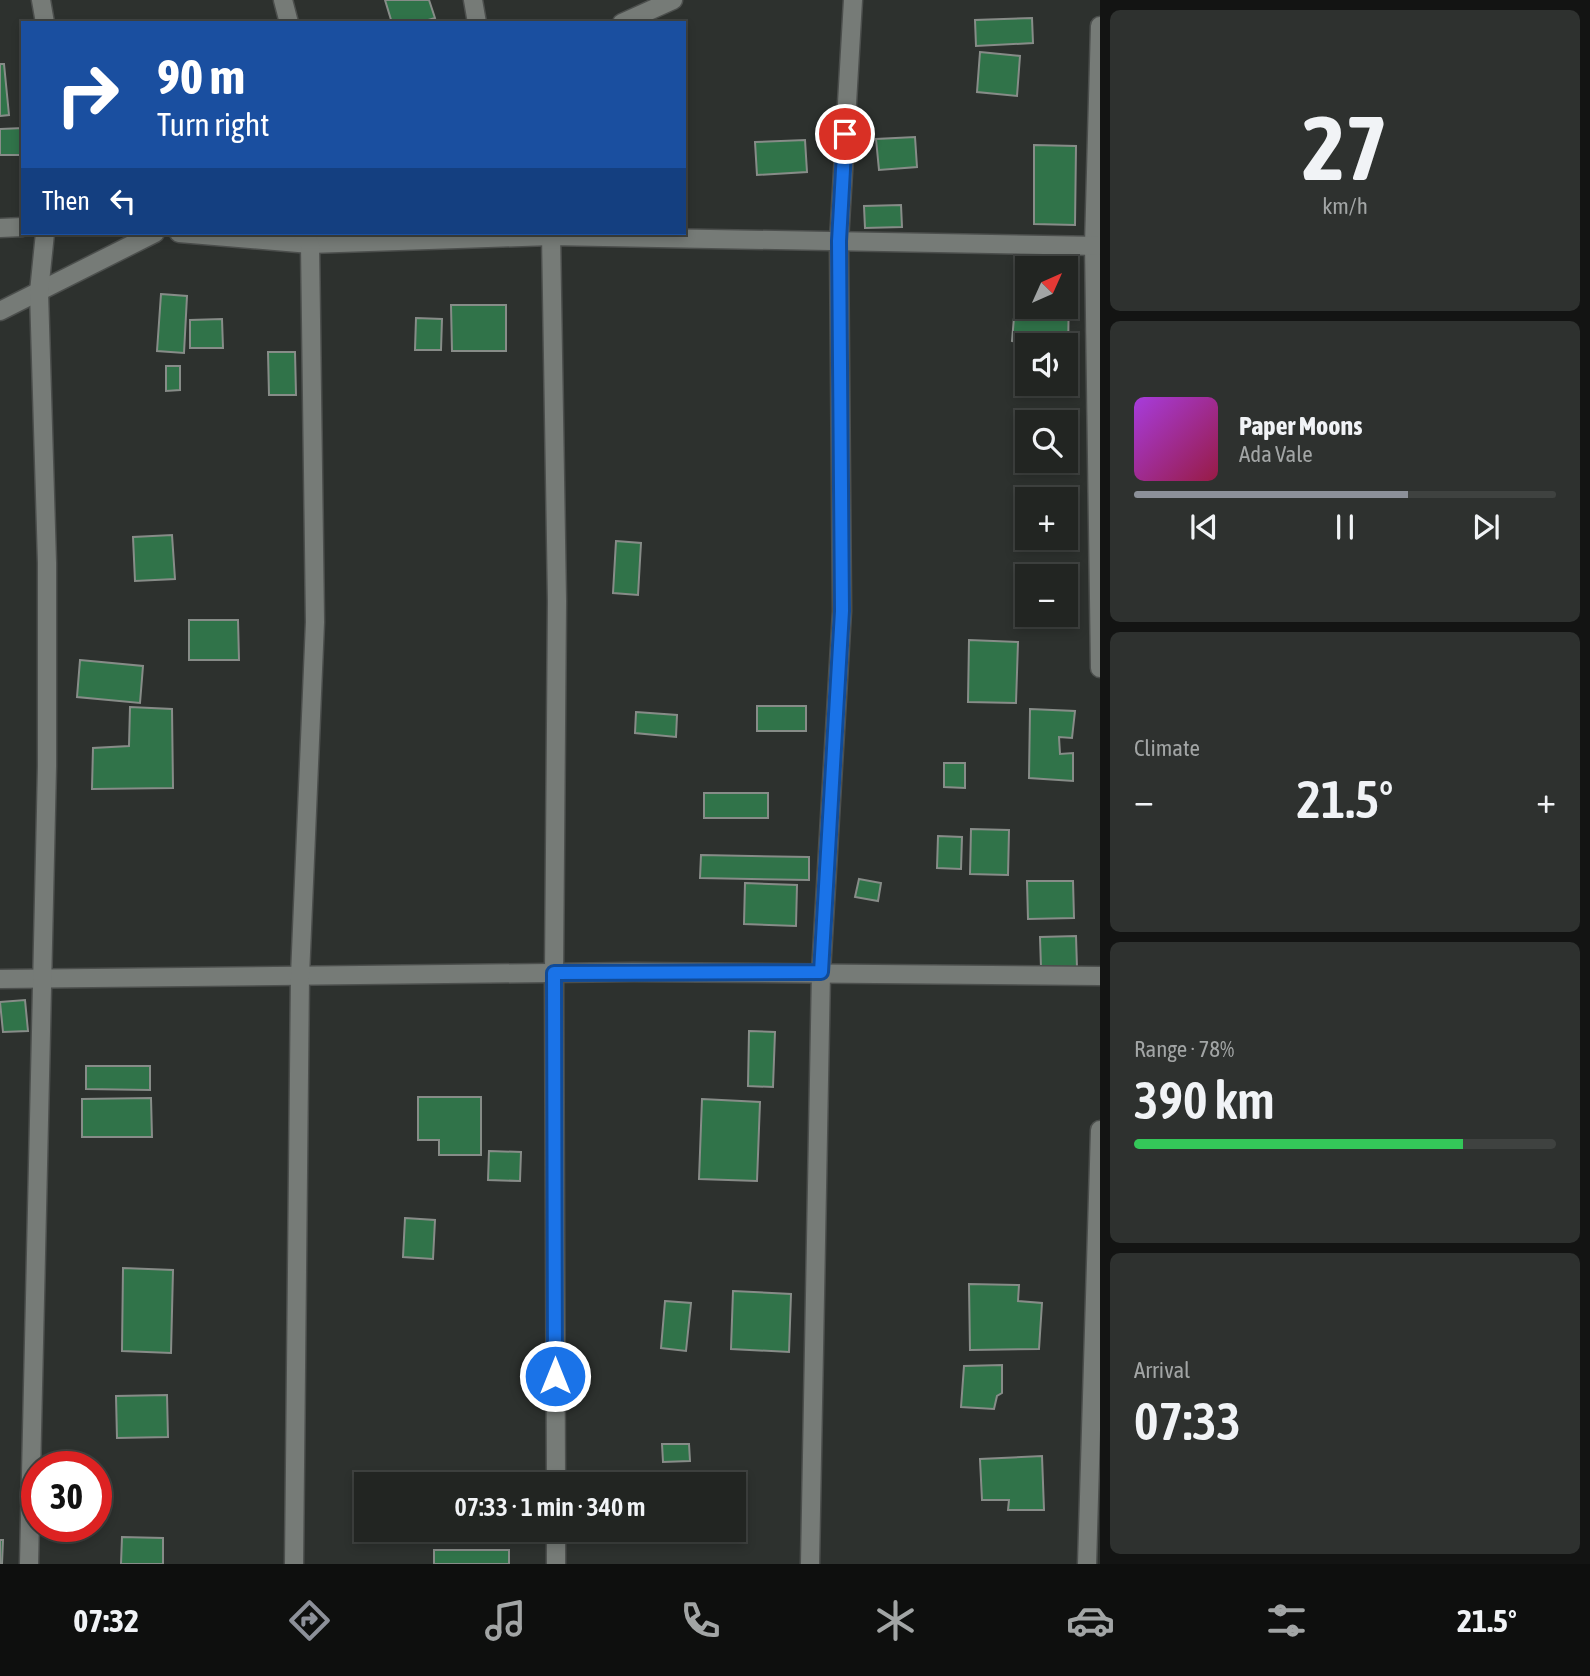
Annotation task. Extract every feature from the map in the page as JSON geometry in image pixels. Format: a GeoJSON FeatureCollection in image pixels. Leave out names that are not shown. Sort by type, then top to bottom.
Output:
{"type":"FeatureCollection","features":[{"type":"Feature","properties":{"kind":"street"},"geometry":{"type":"LineString","coordinates":[[41,0],[45,21]]}},
{"type":"Feature","properties":{"kind":"street"},"geometry":{"type":"LineString","coordinates":[[283,0],[288,21]]}},
{"type":"Feature","properties":{"kind":"street"},"geometry":{"type":"LineString","coordinates":[[473,0],[477,21]]}},
{"type":"Feature","properties":{"kind":"street"},"geometry":{"type":"LineString","coordinates":[[626,21],[673,0]]}},
{"type":"Feature","properties":{"kind":"street"},"geometry":{"type":"LineString","coordinates":[[810,1564],[821,972],[842,611],[839,241],[853,0]]}},
{"type":"Feature","properties":{"kind":"street"},"geometry":{"type":"LineString","coordinates":[[1100,26],[1097,245],[1100,668]]}},
{"type":"Feature","properties":{"kind":"street"},"geometry":{"type":"LineString","coordinates":[[0,228],[21,227]]}},
{"type":"Feature","properties":{"kind":"street"},"geometry":{"type":"LineString","coordinates":[[29,1564],[40,979],[47,766],[47,563],[39,292],[45,235]]}},
{"type":"Feature","properties":{"kind":"street"},"geometry":{"type":"LineString","coordinates":[[0,311],[151,235]]}},
{"type":"Feature","properties":{"kind":"street"},"geometry":{"type":"LineString","coordinates":[[230,235],[306,238],[490,235]]}},
{"type":"Feature","properties":{"kind":"street"},"geometry":{"type":"LineString","coordinates":[[551,235],[557,601],[554,973],[556,1472]]}},
{"type":"Feature","properties":{"kind":"street"},"geometry":{"type":"LineString","coordinates":[[592,235],[1097,245]]}},
{"type":"Feature","properties":{"kind":"street"},"geometry":{"type":"LineString","coordinates":[[295,1564],[300,976],[315,622],[306,238]]}},
{"type":"Feature","properties":{"kind":"street"},"geometry":{"type":"LineString","coordinates":[[0,979],[821,972],[1100,976]]}},
{"type":"Feature","properties":{"kind":"street"},"geometry":{"type":"LineString","coordinates":[[1087,1564],[1100,1129]]}},
{"type":"Feature","properties":{"kind":"street"},"geometry":{"type":"LineString","coordinates":[[556,1542],[556,1564]]}},
{"type":"Feature","properties":{"kind":"building"},"geometry":{"type":"Polygon","coordinates":[[[385,0],[429,0],[435,18],[425,21],[391,21],[385,0]]]}},
{"type":"Feature","properties":{"kind":"building"},"geometry":{"type":"Polygon","coordinates":[[[1032,18],[1033,43],[976,46],[975,20],[1032,18]]]}},
{"type":"Feature","properties":{"kind":"building"},"geometry":{"type":"Polygon","coordinates":[[[980,52],[1020,56],[1017,96],[977,92],[980,52]]]}},
{"type":"Feature","properties":{"kind":"building"},"geometry":{"type":"Polygon","coordinates":[[[0,64],[4,64],[9,115],[0,116],[0,64]]]}},
{"type":"Feature","properties":{"kind":"building"},"geometry":{"type":"Polygon","coordinates":[[[21,128],[21,155],[0,155],[0,129],[21,128]]]}},
{"type":"Feature","properties":{"kind":"building"},"geometry":{"type":"Polygon","coordinates":[[[915,137],[917,167],[879,170],[876,139],[915,137]]]}},
{"type":"Feature","properties":{"kind":"building"},"geometry":{"type":"Polygon","coordinates":[[[805,140],[807,172],[757,175],[755,142],[805,140]]]}},
{"type":"Feature","properties":{"kind":"building"},"geometry":{"type":"Polygon","coordinates":[[[1034,145],[1076,146],[1075,225],[1034,224],[1034,145]]]}},
{"type":"Feature","properties":{"kind":"building"},"geometry":{"type":"Polygon","coordinates":[[[901,205],[902,227],[865,228],[864,206],[901,205]]]}},
{"type":"Feature","properties":{"kind":"building"},"geometry":{"type":"Polygon","coordinates":[[[161,294],[187,296],[184,353],[157,351],[161,294]]]}},
{"type":"Feature","properties":{"kind":"building"},"geometry":{"type":"Polygon","coordinates":[[[451,305],[506,305],[506,351],[452,351],[451,305]]]}},
{"type":"Feature","properties":{"kind":"building"},"geometry":{"type":"Polygon","coordinates":[[[1015,306],[1015,319],[1069,319],[1068,333],[1015,333],[1015,342],[1012,341],[1015,306]]]}},
{"type":"Feature","properties":{"kind":"building"},"geometry":{"type":"Polygon","coordinates":[[[416,318],[442,319],[441,350],[415,350],[416,318]]]}},
{"type":"Feature","properties":{"kind":"building"},"geometry":{"type":"Polygon","coordinates":[[[222,319],[223,348],[190,348],[190,320],[222,319]]]}},
{"type":"Feature","properties":{"kind":"building"},"geometry":{"type":"Polygon","coordinates":[[[268,352],[295,352],[296,395],[269,395],[268,352]]]}},
{"type":"Feature","properties":{"kind":"building"},"geometry":{"type":"Polygon","coordinates":[[[166,366],[180,366],[180,390],[166,391],[166,366]]]}},
{"type":"Feature","properties":{"kind":"building"},"geometry":{"type":"Polygon","coordinates":[[[172,535],[175,579],[135,581],[133,537],[172,535]]]}},
{"type":"Feature","properties":{"kind":"building"},"geometry":{"type":"Polygon","coordinates":[[[616,541],[641,543],[638,595],[613,593],[616,541]]]}},
{"type":"Feature","properties":{"kind":"building"},"geometry":{"type":"Polygon","coordinates":[[[189,620],[238,620],[239,660],[189,660],[189,620]]]}},
{"type":"Feature","properties":{"kind":"building"},"geometry":{"type":"Polygon","coordinates":[[[969,640],[1018,642],[1016,703],[968,702],[969,640]]]}},
{"type":"Feature","properties":{"kind":"building"},"geometry":{"type":"Polygon","coordinates":[[[80,660],[143,666],[140,703],[77,697],[80,660]]]}},
{"type":"Feature","properties":{"kind":"building"},"geometry":{"type":"Polygon","coordinates":[[[757,706],[806,706],[806,731],[757,731],[757,706]]]}},
{"type":"Feature","properties":{"kind":"building"},"geometry":{"type":"Polygon","coordinates":[[[130,707],[172,709],[173,788],[92,789],[93,748],[129,746],[130,707]]]}},
{"type":"Feature","properties":{"kind":"building"},"geometry":{"type":"Polygon","coordinates":[[[1030,709],[1075,711],[1072,738],[1059,737],[1060,754],[1073,753],[1073,781],[1029,778],[1030,709]]]}},
{"type":"Feature","properties":{"kind":"building"},"geometry":{"type":"Polygon","coordinates":[[[636,712],[677,715],[676,737],[635,733],[636,712]]]}},
{"type":"Feature","properties":{"kind":"building"},"geometry":{"type":"Polygon","coordinates":[[[944,763],[965,763],[965,788],[944,787],[944,763]]]}},
{"type":"Feature","properties":{"kind":"building"},"geometry":{"type":"Polygon","coordinates":[[[704,793],[768,793],[768,818],[704,818],[704,793]]]}},
{"type":"Feature","properties":{"kind":"building"},"geometry":{"type":"Polygon","coordinates":[[[971,829],[1009,830],[1008,875],[970,874],[971,829]]]}},
{"type":"Feature","properties":{"kind":"building"},"geometry":{"type":"Polygon","coordinates":[[[938,836],[962,837],[961,869],[937,868],[938,836]]]}},
{"type":"Feature","properties":{"kind":"building"},"geometry":{"type":"Polygon","coordinates":[[[701,855],[809,857],[809,880],[700,878],[701,855]]]}},
{"type":"Feature","properties":{"kind":"building"},"geometry":{"type":"Polygon","coordinates":[[[859,879],[881,883],[878,901],[855,897],[859,879]]]}},
{"type":"Feature","properties":{"kind":"building"},"geometry":{"type":"Polygon","coordinates":[[[1027,881],[1073,881],[1074,918],[1028,919],[1027,881]]]}},
{"type":"Feature","properties":{"kind":"building"},"geometry":{"type":"Polygon","coordinates":[[[745,883],[797,885],[796,926],[744,924],[745,883]]]}},
{"type":"Feature","properties":{"kind":"building"},"geometry":{"type":"Polygon","coordinates":[[[1076,936],[1077,968],[1041,968],[1040,937],[1076,936]]]}},
{"type":"Feature","properties":{"kind":"building"},"geometry":{"type":"Polygon","coordinates":[[[25,1000],[28,1031],[3,1032],[0,1002],[25,1000]]]}},
{"type":"Feature","properties":{"kind":"building"},"geometry":{"type":"Polygon","coordinates":[[[749,1031],[775,1032],[773,1087],[748,1086],[749,1031]]]}},
{"type":"Feature","properties":{"kind":"building"},"geometry":{"type":"Polygon","coordinates":[[[86,1066],[150,1066],[150,1090],[86,1089],[86,1066]]]}},
{"type":"Feature","properties":{"kind":"building"},"geometry":{"type":"Polygon","coordinates":[[[418,1097],[481,1097],[481,1155],[439,1155],[439,1140],[418,1140],[418,1097]]]}},
{"type":"Feature","properties":{"kind":"building"},"geometry":{"type":"Polygon","coordinates":[[[151,1098],[152,1137],[82,1137],[82,1099],[151,1098]]]}},
{"type":"Feature","properties":{"kind":"building"},"geometry":{"type":"Polygon","coordinates":[[[702,1099],[760,1102],[757,1181],[699,1179],[702,1099]]]}},
{"type":"Feature","properties":{"kind":"building"},"geometry":{"type":"Polygon","coordinates":[[[489,1151],[521,1152],[520,1181],[488,1180],[489,1151]]]}},
{"type":"Feature","properties":{"kind":"building"},"geometry":{"type":"Polygon","coordinates":[[[405,1218],[435,1220],[433,1259],[403,1257],[405,1218]]]}},
{"type":"Feature","properties":{"kind":"building"},"geometry":{"type":"Polygon","coordinates":[[[123,1268],[173,1270],[171,1353],[122,1351],[123,1268]]]}},
{"type":"Feature","properties":{"kind":"building"},"geometry":{"type":"Polygon","coordinates":[[[969,1284],[1019,1285],[1018,1301],[1042,1303],[1039,1349],[970,1350],[969,1284]]]}},
{"type":"Feature","properties":{"kind":"building"},"geometry":{"type":"Polygon","coordinates":[[[733,1291],[791,1294],[789,1352],[731,1349],[733,1291]]]}},
{"type":"Feature","properties":{"kind":"building"},"geometry":{"type":"Polygon","coordinates":[[[665,1301],[691,1303],[686,1351],[661,1348],[665,1301]]]}},
{"type":"Feature","properties":{"kind":"building"},"geometry":{"type":"Polygon","coordinates":[[[1002,1365],[1002,1393],[997,1396],[994,1409],[961,1407],[964,1366],[1002,1365]]]}},
{"type":"Feature","properties":{"kind":"building"},"geometry":{"type":"Polygon","coordinates":[[[167,1395],[168,1437],[117,1438],[116,1396],[167,1395]]]}},
{"type":"Feature","properties":{"kind":"building"},"geometry":{"type":"Polygon","coordinates":[[[662,1444],[689,1444],[690,1461],[663,1462],[662,1444]]]}},
{"type":"Feature","properties":{"kind":"building"},"geometry":{"type":"Polygon","coordinates":[[[1042,1456],[1044,1510],[1008,1510],[1009,1500],[982,1500],[980,1459],[1042,1456]]]}},
{"type":"Feature","properties":{"kind":"building"},"geometry":{"type":"Polygon","coordinates":[[[122,1537],[163,1538],[163,1564],[121,1564],[122,1537]]]}},
{"type":"Feature","properties":{"kind":"building"},"geometry":{"type":"Polygon","coordinates":[[[0,1540],[3,1540],[2,1564],[0,1564],[0,1540]]]}},
{"type":"Feature","properties":{"kind":"building"},"geometry":{"type":"Polygon","coordinates":[[[434,1550],[509,1550],[509,1564],[434,1564],[434,1550]]]}},
{"type":"Feature","properties":{"kind":"route"},"geometry":{"type":"LineString","coordinates":[[555,1376],[554,973],[821,972],[842,611],[839,241],[845,134]]}}]}
